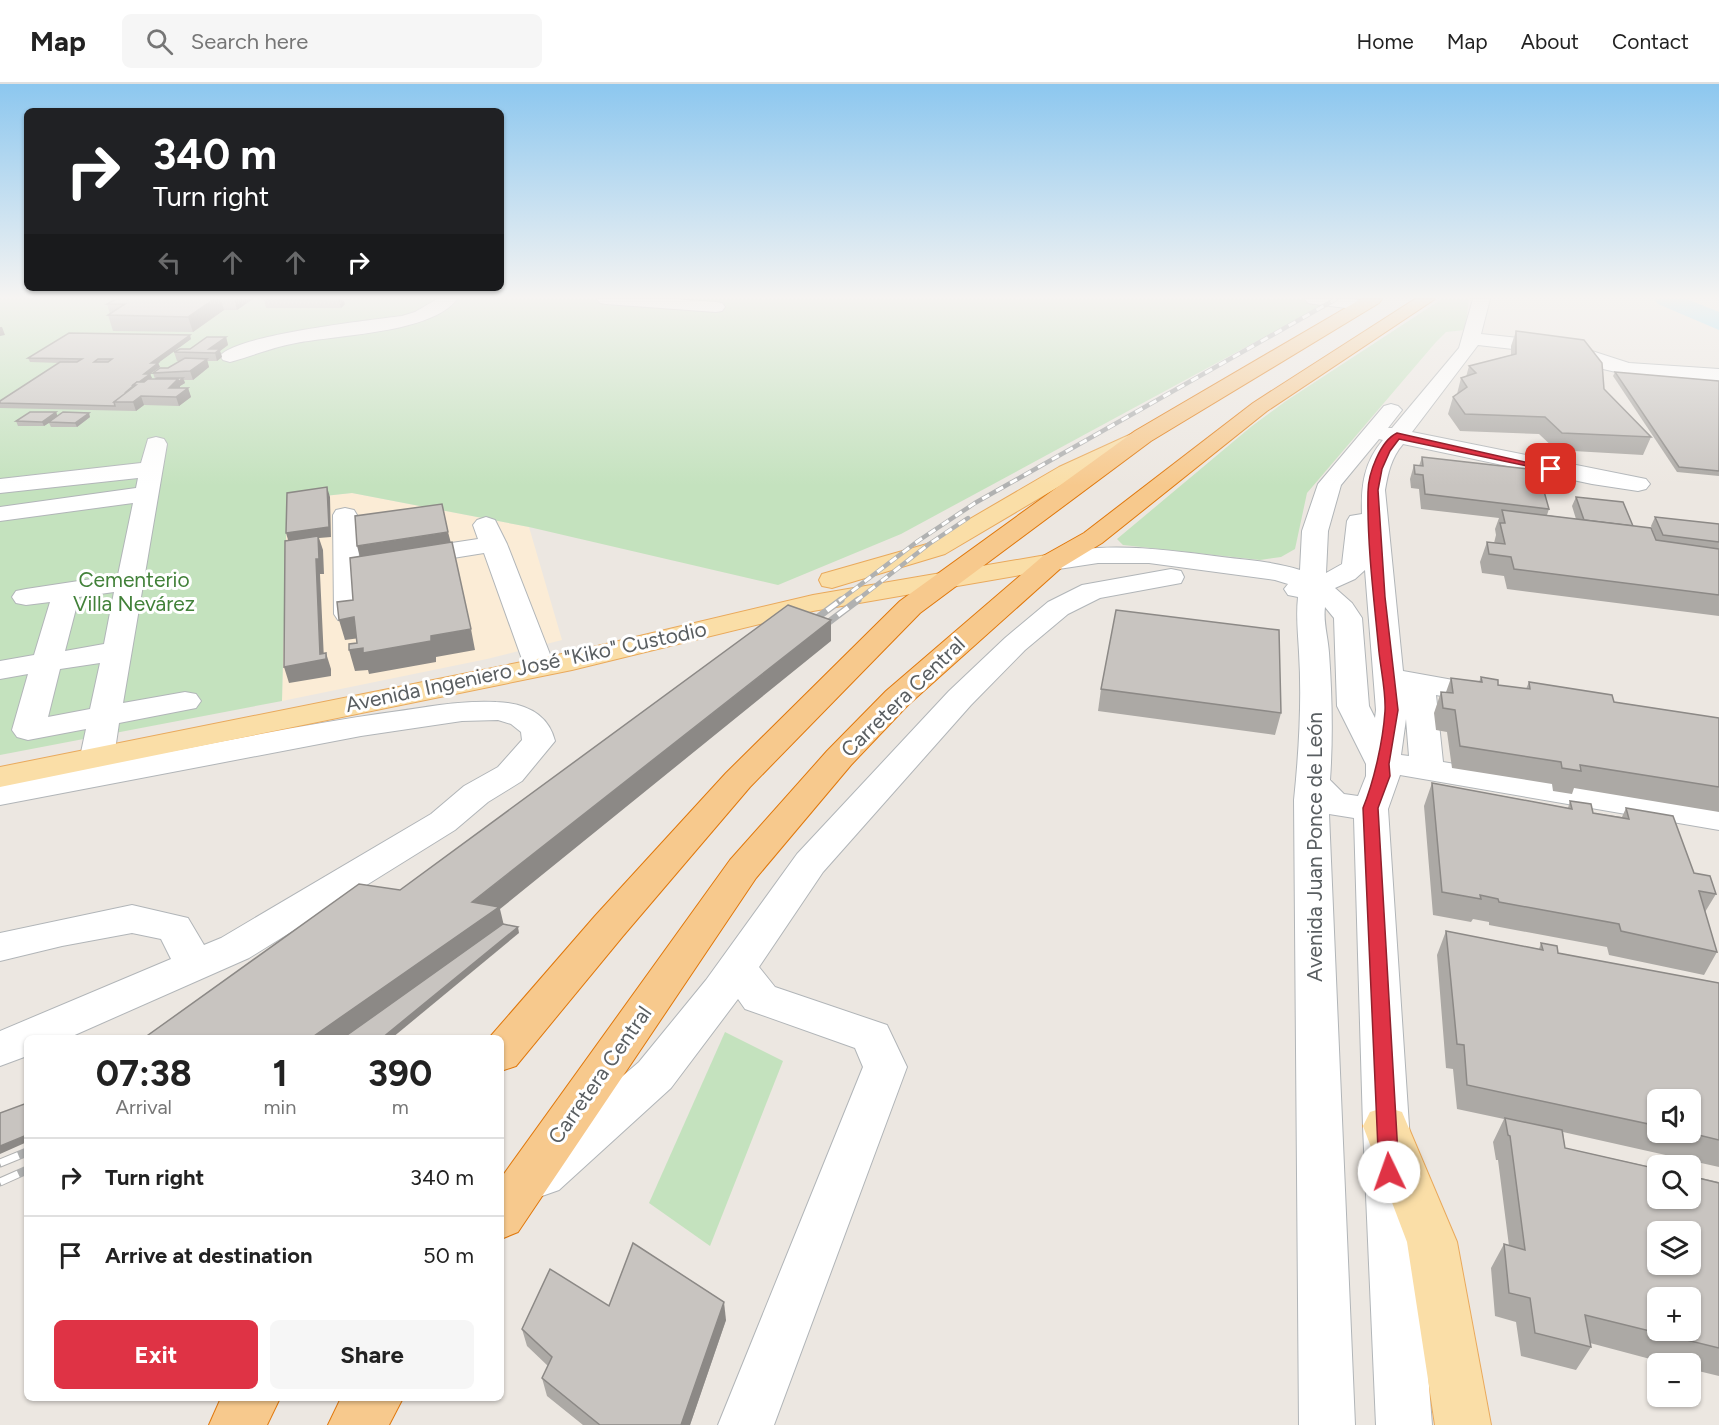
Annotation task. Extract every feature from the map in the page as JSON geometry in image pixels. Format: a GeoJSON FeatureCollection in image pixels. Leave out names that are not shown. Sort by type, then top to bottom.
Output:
{"type":"FeatureCollection","features":[{"type":"Feature","properties":{"kind":"highway"},"geometry":{"type":"LineString","coordinates":[[504,1050],[616,918],[738,780],[910,607],[1143,436],[1268,362]]}},
{"type":"Feature","properties":{"kind":"highway","name":"Carretera Central"},"geometry":{"type":"LineString","coordinates":[[505,1211],[743,869],[839,758],[897,698],[1052,562],[1093,538],[1260,407],[1329,362]]}},
{"type":"Feature","properties":{"kind":"highway"},"geometry":{"type":"LineString","coordinates":[[1024,522],[1030,536],[1052,562]]}},
{"type":"Feature","properties":{"kind":"highway"},"geometry":{"type":"LineString","coordinates":[[237,1425],[250,1401]]}},
{"type":"Feature","properties":{"kind":"highway"},"geometry":{"type":"LineString","coordinates":[[356,1425],[373,1401]]}},
{"type":"Feature","properties":{"kind":"main road"},"geometry":{"type":"LineString","coordinates":[[466,697],[538,662],[682,619],[858,573],[936,549],[1067,472],[1143,436]]}},
{"type":"Feature","properties":{"kind":"main road","name":"Avenida Ingeniero José \"Kiko\" Custodio"},"geometry":{"type":"LineString","coordinates":[[0,777],[97,757],[466,697],[572,661],[813,603],[1052,562]]}},
{"type":"Feature","properties":{"kind":"main road"},"geometry":{"type":"LineString","coordinates":[[1386,1126],[1432,1242],[1463,1425]]}},
{"type":"Feature","properties":{"kind":"street"},"geometry":{"type":"LineString","coordinates":[[1427,769],[1380,597],[1373,490],[1377,469],[1385,451],[1458,362]]}},
{"type":"Feature","properties":{"kind":"street"},"geometry":{"type":"LineString","coordinates":[[1597,362],[1617,367],[1719,375]]}},
{"type":"Feature","properties":{"kind":"street"},"geometry":{"type":"LineString","coordinates":[[1668,362],[1674,372]]}},
{"type":"Feature","properties":{"kind":"street","name":"Avenida Juan Ponce de León"},"geometry":{"type":"LineString","coordinates":[[1327,1425],[1311,800],[1315,757],[1314,652],[1310,623],[1315,531],[1330,484],[1429,363]]}},
{"type":"Feature","properties":{"kind":"street"},"geometry":{"type":"LineString","coordinates":[[1374,431],[1592,477],[1638,484]]}},
{"type":"Feature","properties":{"kind":"street"},"geometry":{"type":"LineString","coordinates":[[0,486],[151,469]]}},
{"type":"Feature","properties":{"kind":"street"},"geometry":{"type":"LineString","coordinates":[[0,514],[151,469]]}},
{"type":"Feature","properties":{"kind":"street"},"geometry":{"type":"LineString","coordinates":[[97,757],[151,469]]}},
{"type":"Feature","properties":{"kind":"street"},"geometry":{"type":"LineString","coordinates":[[1052,562],[1112,572],[1171,577],[1272,592],[1313,586],[1349,572],[1355,565],[1358,529],[1364,501],[1373,490]]}},
{"type":"Feature","properties":{"kind":"street"},"geometry":{"type":"LineString","coordinates":[[345,516],[348,614]]}},
{"type":"Feature","properties":{"kind":"street"},"geometry":{"type":"LineString","coordinates":[[347,567],[490,535],[538,662]]}},
{"type":"Feature","properties":{"kind":"street"},"geometry":{"type":"LineString","coordinates":[[1052,562],[1098,555],[1149,555],[1292,575],[1313,586],[1343,608],[1348,618],[1353,706],[1379,778]]}},
{"type":"Feature","properties":{"kind":"street"},"geometry":{"type":"LineString","coordinates":[[505,1211],[655,1075],[737,968],[810,863],[960,698],[1015,644],[1058,608],[1092,591],[1171,577]]}},
{"type":"Feature","properties":{"kind":"street"},"geometry":{"type":"LineString","coordinates":[[26,597],[130,581]]}},
{"type":"Feature","properties":{"kind":"street"},"geometry":{"type":"LineString","coordinates":[[67,591],[28,730],[185,701]]}},
{"type":"Feature","properties":{"kind":"street"},"geometry":{"type":"LineString","coordinates":[[0,669],[117,651]]}},
{"type":"Feature","properties":{"kind":"street"},"geometry":{"type":"LineString","coordinates":[[1404,681],[1526,702]]}},
{"type":"Feature","properties":{"kind":"street"},"geometry":{"type":"LineString","coordinates":[[1404,681],[1392,710],[1379,778],[1386,1126],[1404,1425]]}},
{"type":"Feature","properties":{"kind":"street"},"geometry":{"type":"LineString","coordinates":[[0,807],[389,732],[466,697]]}},
{"type":"Feature","properties":{"kind":"street"},"geometry":{"type":"LineString","coordinates":[[0,794],[362,726],[466,697],[498,711],[522,717],[536,728],[539,741],[510,774],[476,794],[443,822],[235,948],[32,1035]]}},
{"type":"Feature","properties":{"kind":"street"},"geometry":{"type":"LineString","coordinates":[[1312,781],[1333,804],[1379,778],[1427,769],[1719,819]]}},
{"type":"Feature","properties":{"kind":"street"},"geometry":{"type":"LineString","coordinates":[[0,947],[62,932],[132,920],[174,928],[195,965]]}},
{"type":"Feature","properties":{"kind":"street"},"geometry":{"type":"LineString","coordinates":[[737,968],[760,998],[872,1037],[885,1067],[746,1425]]}},
{"type":"Feature","properties":{"kind":"street"},"geometry":{"type":"LineString","coordinates":[[0,1049],[24,1039]]}},
{"type":"Feature","properties":{"kind":"street"},"geometry":{"type":"LineString","coordinates":[[372,1425],[375,1401]]}},
{"type":"Feature","properties":{"kind":"shaded area"},"geometry":{"type":"Polygon","coordinates":[[[352,493],[529,527],[562,640],[487,659],[282,701],[287,500],[352,493]]]}},
{"type":"Feature","properties":{"kind":"green space","name":"Cementerio Villa Nevárez"},"geometry":{"type":"Polygon","coordinates":[[[0,362],[1219,362],[901,534],[778,585],[529,527],[352,493],[287,500],[282,701],[0,755],[0,362]]]}},
{"type":"Feature","properties":{"kind":"green space"},"geometry":{"type":"Polygon","coordinates":[[[1346,362],[1419,362],[1307,493],[1295,549],[1281,557],[1260,560],[1123,545],[1117,539],[1252,426],[1346,362]]]}},
{"type":"Feature","properties":{"kind":"green space"},"geometry":{"type":"Polygon","coordinates":[[[725,1032],[783,1061],[710,1246],[649,1203],[725,1032]]]}},
{"type":"Feature","properties":{"kind":"building"},"geometry":{"type":"Polygon","coordinates":[[[60,362],[158,363],[144,374],[150,374],[114,402],[115,406],[0,403],[60,362]]]}},
{"type":"Feature","properties":{"kind":"building"},"geometry":{"type":"Polygon","coordinates":[[[179,362],[203,362],[190,371],[153,373],[160,368],[168,368],[179,362]]]}},
{"type":"Feature","properties":{"kind":"building"},"geometry":{"type":"Polygon","coordinates":[[[1486,362],[1601,362],[1604,389],[1651,437],[1562,433],[1545,417],[1465,414],[1453,397],[1467,387],[1461,378],[1476,373],[1469,366],[1486,362]]]}},
{"type":"Feature","properties":{"kind":"building"},"geometry":{"type":"Polygon","coordinates":[[[1615,372],[1719,381],[1719,471],[1679,467],[1615,372]]]}},
{"type":"Feature","properties":{"kind":"building"},"geometry":{"type":"Polygon","coordinates":[[[157,378],[183,378],[178,382],[178,379],[157,378]]]}},
{"type":"Feature","properties":{"kind":"building"},"geometry":{"type":"Polygon","coordinates":[[[148,379],[178,379],[169,388],[188,388],[176,397],[141,396],[133,402],[114,402],[137,382],[144,382],[148,379]]]}},
{"type":"Feature","properties":{"kind":"building"},"geometry":{"type":"Polygon","coordinates":[[[30,412],[56,412],[42,422],[16,421],[30,412]]]}},
{"type":"Feature","properties":{"kind":"building"},"geometry":{"type":"Polygon","coordinates":[[[63,412],[89,413],[75,423],[49,422],[63,412]]]}},
{"type":"Feature","properties":{"kind":"building"},"geometry":{"type":"Polygon","coordinates":[[[1422,457],[1538,470],[1549,509],[1425,494],[1423,475],[1415,474],[1414,465],[1423,466],[1422,457]]]}},
{"type":"Feature","properties":{"kind":"building"},"geometry":{"type":"Polygon","coordinates":[[[327,487],[329,527],[286,533],[287,493],[327,487]]]}},
{"type":"Feature","properties":{"kind":"building"},"geometry":{"type":"Polygon","coordinates":[[[1576,497],[1623,502],[1633,526],[1584,520],[1576,497]]]}},
{"type":"Feature","properties":{"kind":"building"},"geometry":{"type":"Polygon","coordinates":[[[442,504],[448,532],[357,546],[355,516],[442,504]]]}},
{"type":"Feature","properties":{"kind":"building"},"geometry":{"type":"Polygon","coordinates":[[[1502,510],[1651,528],[1656,540],[1719,549],[1719,595],[1514,569],[1511,557],[1489,554],[1487,542],[1505,544],[1500,523],[1505,523],[1502,510]]]}},
{"type":"Feature","properties":{"kind":"building"},"geometry":{"type":"Polygon","coordinates":[[[1655,517],[1719,524],[1719,542],[1663,535],[1655,517]]]}},
{"type":"Feature","properties":{"kind":"building"},"geometry":{"type":"Polygon","coordinates":[[[318,536],[319,559],[316,559],[320,654],[326,653],[326,659],[284,667],[285,541],[318,536]]]}},
{"type":"Feature","properties":{"kind":"building"},"geometry":{"type":"Polygon","coordinates":[[[452,542],[471,629],[431,636],[431,641],[363,653],[363,648],[349,650],[349,644],[357,643],[354,617],[339,620],[337,602],[353,600],[350,558],[452,542]]]}},
{"type":"Feature","properties":{"kind":"building"},"geometry":{"type":"Polygon","coordinates":[[[788,605],[831,620],[472,902],[499,907],[315,1035],[148,1035],[359,884],[400,890],[788,605]]]}},
{"type":"Feature","properties":{"kind":"building"},"geometry":{"type":"Polygon","coordinates":[[[1116,610],[1279,630],[1281,713],[1101,689],[1116,610]]]}},
{"type":"Feature","properties":{"kind":"building"},"geometry":{"type":"Polygon","coordinates":[[[1481,677],[1498,680],[1498,685],[1530,689],[1529,682],[1612,695],[1614,702],[1719,718],[1719,787],[1580,765],[1581,771],[1562,768],[1561,762],[1460,746],[1455,710],[1443,708],[1441,692],[1453,693],[1451,678],[1482,682],[1481,677]]]}},
{"type":"Feature","properties":{"kind":"building"},"geometry":{"type":"Polygon","coordinates":[[[1432,783],[1572,809],[1570,801],[1591,804],[1593,813],[1629,819],[1626,808],[1673,816],[1694,873],[1710,876],[1716,894],[1699,891],[1717,952],[1621,931],[1619,924],[1499,902],[1498,899],[1480,895],[1481,899],[1442,892],[1432,783]]]}},
{"type":"Feature","properties":{"kind":"building"},"geometry":{"type":"Polygon","coordinates":[[[503,924],[518,927],[386,1035],[347,1035],[503,924]]]}},
{"type":"Feature","properties":{"kind":"building"},"geometry":{"type":"Polygon","coordinates":[[[1446,931],[1543,950],[1541,943],[1557,946],[1558,953],[1719,983],[1719,1140],[1701,1136],[1701,1089],[1647,1089],[1647,1124],[1467,1085],[1464,1045],[1457,1044],[1446,931]]]}},
{"type":"Feature","properties":{"kind":"building"},"geometry":{"type":"Polygon","coordinates":[[[24,1104],[24,1136],[0,1146],[0,1113],[24,1104]]]}},
{"type":"Feature","properties":{"kind":"building"},"geometry":{"type":"Polygon","coordinates":[[[1505,1118],[1562,1130],[1565,1148],[1647,1167],[1647,1209],[1701,1209],[1701,1179],[1719,1183],[1719,1348],[1691,1341],[1701,1341],[1701,1287],[1647,1287],[1647,1330],[1585,1315],[1591,1347],[1535,1333],[1530,1298],[1509,1293],[1504,1244],[1525,1250],[1510,1136],[1505,1118]]]}},
{"type":"Feature","properties":{"kind":"building"},"geometry":{"type":"Polygon","coordinates":[[[633,1243],[724,1302],[681,1425],[600,1425],[542,1378],[552,1357],[522,1329],[550,1269],[609,1306],[633,1243]]]}},
{"type":"Feature","properties":{"kind":"railway"},"geometry":{"type":"LineString","coordinates":[[839,601],[918,541],[975,503],[1225,362]]}},
{"type":"Feature","properties":{"kind":"railway"},"geometry":{"type":"LineString","coordinates":[[856,601],[929,544],[968,518]]}},
{"type":"Feature","properties":{"kind":"railway"},"geometry":{"type":"LineString","coordinates":[[806,626],[841,600]]}},
{"type":"Feature","properties":{"kind":"railway"},"geometry":{"type":"LineString","coordinates":[[817,631],[858,600]]}},
{"type":"Feature","properties":{"kind":"railway"},"geometry":{"type":"LineString","coordinates":[[0,1163],[24,1153]]}},
{"type":"Feature","properties":{"kind":"railway"},"geometry":{"type":"LineString","coordinates":[[0,1182],[24,1171]]}},
{"type":"Feature","properties":{"kind":"route"},"geometry":{"type":"LineString","coordinates":[[1389,1172],[1371,808],[1383,776],[1383,762],[1392,710],[1380,597],[1373,490],[1377,469],[1385,451],[1397,436],[1551,469]]}}]}
